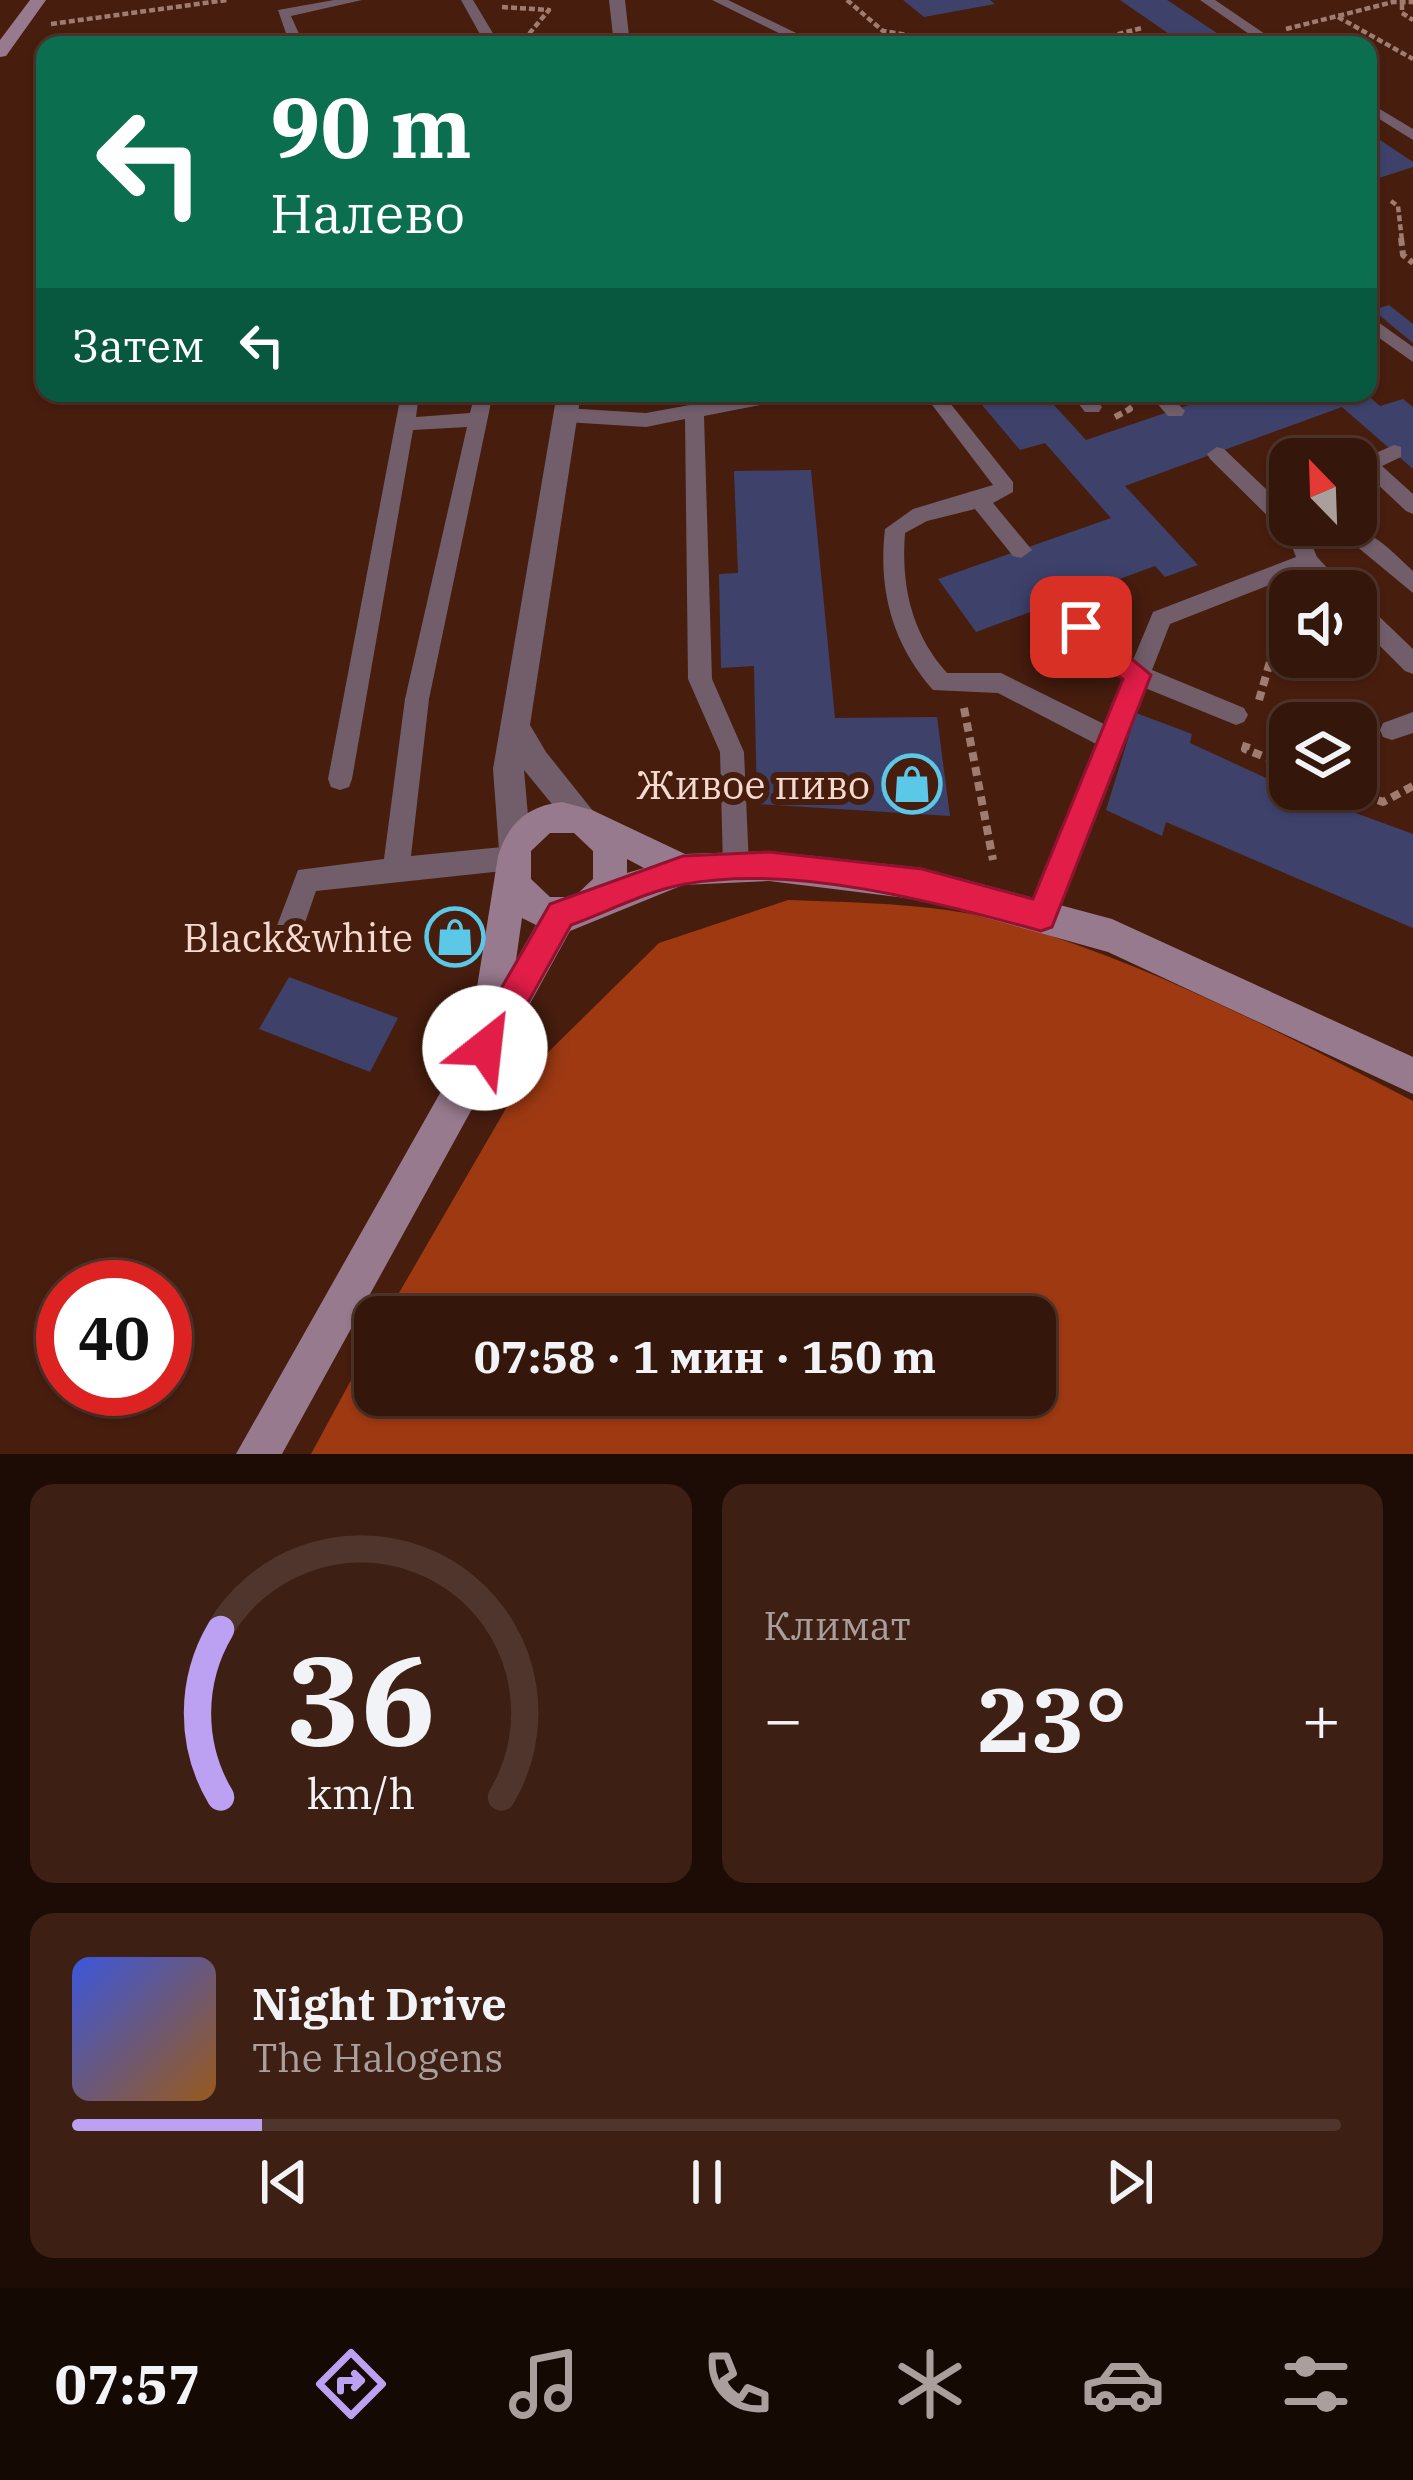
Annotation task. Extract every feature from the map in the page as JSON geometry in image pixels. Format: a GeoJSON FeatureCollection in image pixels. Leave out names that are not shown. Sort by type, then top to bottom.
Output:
{"type":"FeatureCollection","features":[{"type":"Feature","properties":{"kind":"street"},"geometry":{"type":"LineString","coordinates":[[0,52],[38,0]]}},
{"type":"Feature","properties":{"kind":"street"},"geometry":{"type":"LineString","coordinates":[[617,0],[621,36]]}},
{"type":"Feature","properties":{"kind":"street"},"geometry":{"type":"LineString","coordinates":[[485,1048],[513,863],[508,769],[567,404]]}},
{"type":"Feature","properties":{"kind":"street"},"geometry":{"type":"LineString","coordinates":[[258,1454],[485,1048],[576,908],[611,873],[613,857],[535,762],[514,724]]}},
{"type":"Feature","properties":{"kind":"street"},"geometry":{"type":"LineString","coordinates":[[513,863],[537,826],[570,818],[683,870]]}},
{"type":"Feature","properties":{"kind":"street"},"geometry":{"type":"LineString","coordinates":[[513,863],[529,905],[576,908],[683,870],[736,866],[922,884],[1112,936],[1413,1076]]}},
{"type":"Feature","properties":{"kind":"lane"},"geometry":{"type":"LineString","coordinates":[[293,36],[283,13],[356,0]]}},
{"type":"Feature","properties":{"kind":"lane"},"geometry":{"type":"LineString","coordinates":[[466,0],[488,36]]}},
{"type":"Feature","properties":{"kind":"lane"},"geometry":{"type":"LineString","coordinates":[[718,0],[795,36]]}},
{"type":"Feature","properties":{"kind":"lane"},"geometry":{"type":"LineString","coordinates":[[1206,0],[1260,36]]}},
{"type":"Feature","properties":{"kind":"lane"},"geometry":{"type":"LineString","coordinates":[[1377,112],[1413,136]]}},
{"type":"Feature","properties":{"kind":"lane"},"geometry":{"type":"LineString","coordinates":[[1377,328],[1413,356]]}},
{"type":"Feature","properties":{"kind":"lane"},"geometry":{"type":"LineString","coordinates":[[340,779],[408,402]]}},
{"type":"Feature","properties":{"kind":"lane"},"geometry":{"type":"LineString","coordinates":[[396,870],[417,699],[482,402]]}},
{"type":"Feature","properties":{"kind":"lane"},"geometry":{"type":"LineString","coordinates":[[567,404],[646,421],[747,402]]}},
{"type":"Feature","properties":{"kind":"lane"},"geometry":{"type":"LineString","coordinates":[[939,402],[1006,487],[979,500],[907,518],[895,529],[892,546],[899,610],[908,643],[940,683],[1001,683],[1112,740]]}},
{"type":"Feature","properties":{"kind":"lane"},"geometry":{"type":"LineString","coordinates":[[1167,402],[1175,410]]}},
{"type":"Feature","properties":{"kind":"lane"},"geometry":{"type":"LineString","coordinates":[[694,413],[700,679],[732,752],[736,866]]}},
{"type":"Feature","properties":{"kind":"lane"},"geometry":{"type":"LineString","coordinates":[[404,424],[479,418]]}},
{"type":"Feature","properties":{"kind":"lane"},"geometry":{"type":"LineString","coordinates":[[1394,452],[1367,464],[1413,506]]}},
{"type":"Feature","properties":{"kind":"lane"},"geometry":{"type":"LineString","coordinates":[[1217,454],[1269,505]]}},
{"type":"Feature","properties":{"kind":"lane"},"geometry":{"type":"LineString","coordinates":[[979,500],[1021,550]]}},
{"type":"Feature","properties":{"kind":"lane"},"geometry":{"type":"LineString","coordinates":[[1302,546],[1317,570]]}},
{"type":"Feature","properties":{"kind":"lane"},"geometry":{"type":"LineString","coordinates":[[1374,546],[1413,584]]}},
{"type":"Feature","properties":{"kind":"lane"},"geometry":{"type":"LineString","coordinates":[[1041,916],[1161,617],[1307,561]]}},
{"type":"Feature","properties":{"kind":"lane"},"geometry":{"type":"LineString","coordinates":[[1060,601],[1102,653],[1138,675],[1236,715]]}},
{"type":"Feature","properties":{"kind":"lane"},"geometry":{"type":"LineString","coordinates":[[1377,629],[1413,664]]}},
{"type":"Feature","properties":{"kind":"lane"},"geometry":{"type":"LineString","coordinates":[[284,944],[307,879],[513,863]]}},
{"type":"Feature","properties":{"kind":"path"},"geometry":{"type":"LineString","coordinates":[[43,26],[83,16],[227,0]]}},
{"type":"Feature","properties":{"kind":"path"},"geometry":{"type":"LineString","coordinates":[[847,0],[883,31],[914,36]]}},
{"type":"Feature","properties":{"kind":"path"},"geometry":{"type":"LineString","coordinates":[[1285,29],[1393,2],[1413,2]]}},
{"type":"Feature","properties":{"kind":"path"},"geometry":{"type":"LineString","coordinates":[[1402,4],[1402,14],[1413,20]]}},
{"type":"Feature","properties":{"kind":"path"},"geometry":{"type":"LineString","coordinates":[[500,7],[549,10],[527,36]]}},
{"type":"Feature","properties":{"kind":"path"},"geometry":{"type":"LineString","coordinates":[[1337,16],[1373,36]]}},
{"type":"Feature","properties":{"kind":"path"},"geometry":{"type":"LineString","coordinates":[[1110,36],[1142,28]]}},
{"type":"Feature","properties":{"kind":"path"},"geometry":{"type":"LineString","coordinates":[[1377,38],[1413,58]]}},
{"type":"Feature","properties":{"kind":"path"},"geometry":{"type":"LineString","coordinates":[[1391,201],[1398,206],[1403,255],[1413,263]]}},
{"type":"Feature","properties":{"kind":"path"},"geometry":{"type":"LineString","coordinates":[[959,684],[992,860]]}},
{"type":"Feature","properties":{"kind":"path"},"geometry":{"type":"LineString","coordinates":[[1377,740],[1403,726]]}},
{"type":"Feature","properties":{"kind":"path"},"geometry":{"type":"LineString","coordinates":[[1377,800],[1383,802],[1413,786]]}},
{"type":"Feature","properties":{"kind":"shaded area"},"geometry":{"type":"Polygon","coordinates":[[[788,900],[933,908],[989,918],[1069,942],[1170,982],[1413,1101],[1413,1454],[311,1454],[354,1375],[354,1416],[1056,1416],[1056,1296],[397,1296],[526,1074],[659,943],[788,900]]]}},
{"type":"Feature","properties":{"kind":"building"},"geometry":{"type":"Polygon","coordinates":[[[903,0],[990,0],[995,4],[924,17],[903,0]]]}},
{"type":"Feature","properties":{"kind":"building"},"geometry":{"type":"Polygon","coordinates":[[[1120,0],[1167,0],[1221,36],[1172,36],[1120,0]]]}},
{"type":"Feature","properties":{"kind":"building"},"geometry":{"type":"Polygon","coordinates":[[[1377,138],[1413,162],[1413,167],[1377,179],[1377,138]]]}},
{"type":"Feature","properties":{"kind":"building"},"geometry":{"type":"Polygon","coordinates":[[[1389,305],[1413,324],[1413,343],[1377,313],[1377,309],[1389,305]]]}},
{"type":"Feature","properties":{"kind":"building"},"geometry":{"type":"Polygon","coordinates":[[[1403,399],[1413,407],[1413,469],[1342,407],[1125,486],[1198,565],[1165,577],[1155,566],[976,632],[938,579],[1111,518],[1045,443],[1020,450],[980,402],[1051,402],[1086,440],[1198,402],[1375,402],[1380,406],[1403,399]]]}},
{"type":"Feature","properties":{"kind":"building"},"geometry":{"type":"Polygon","coordinates":[[[811,470],[835,718],[937,717],[950,816],[757,804],[754,666],[721,668],[719,574],[738,573],[734,471],[811,470]]]}},
{"type":"Feature","properties":{"kind":"building"},"geometry":{"type":"Polygon","coordinates":[[[1136,713],[1192,734],[1190,743],[1269,779],[1269,810],[1347,810],[1413,834],[1413,928],[1166,822],[1162,836],[1106,810],[1136,713]]]}},
{"type":"Feature","properties":{"kind":"building"},"geometry":{"type":"Polygon","coordinates":[[[289,977],[398,1018],[370,1072],[259,1029],[289,977]]]}},
{"type":"Feature","properties":{"kind":"place","name":"Живое пиво"},"geometry":{"type":"Point","coordinates":[912,784]}},
{"type":"Feature","properties":{"kind":"place","name":"Black&white"},"geometry":{"type":"Point","coordinates":[455,937]}},
{"type":"Feature","properties":{"kind":"route"},"geometry":{"type":"LineString","coordinates":[[485,1048],[560,914],[683,870],[769,866],[922,884],[1041,916],[1138,675],[1102,653],[1081,627]]}}]}
